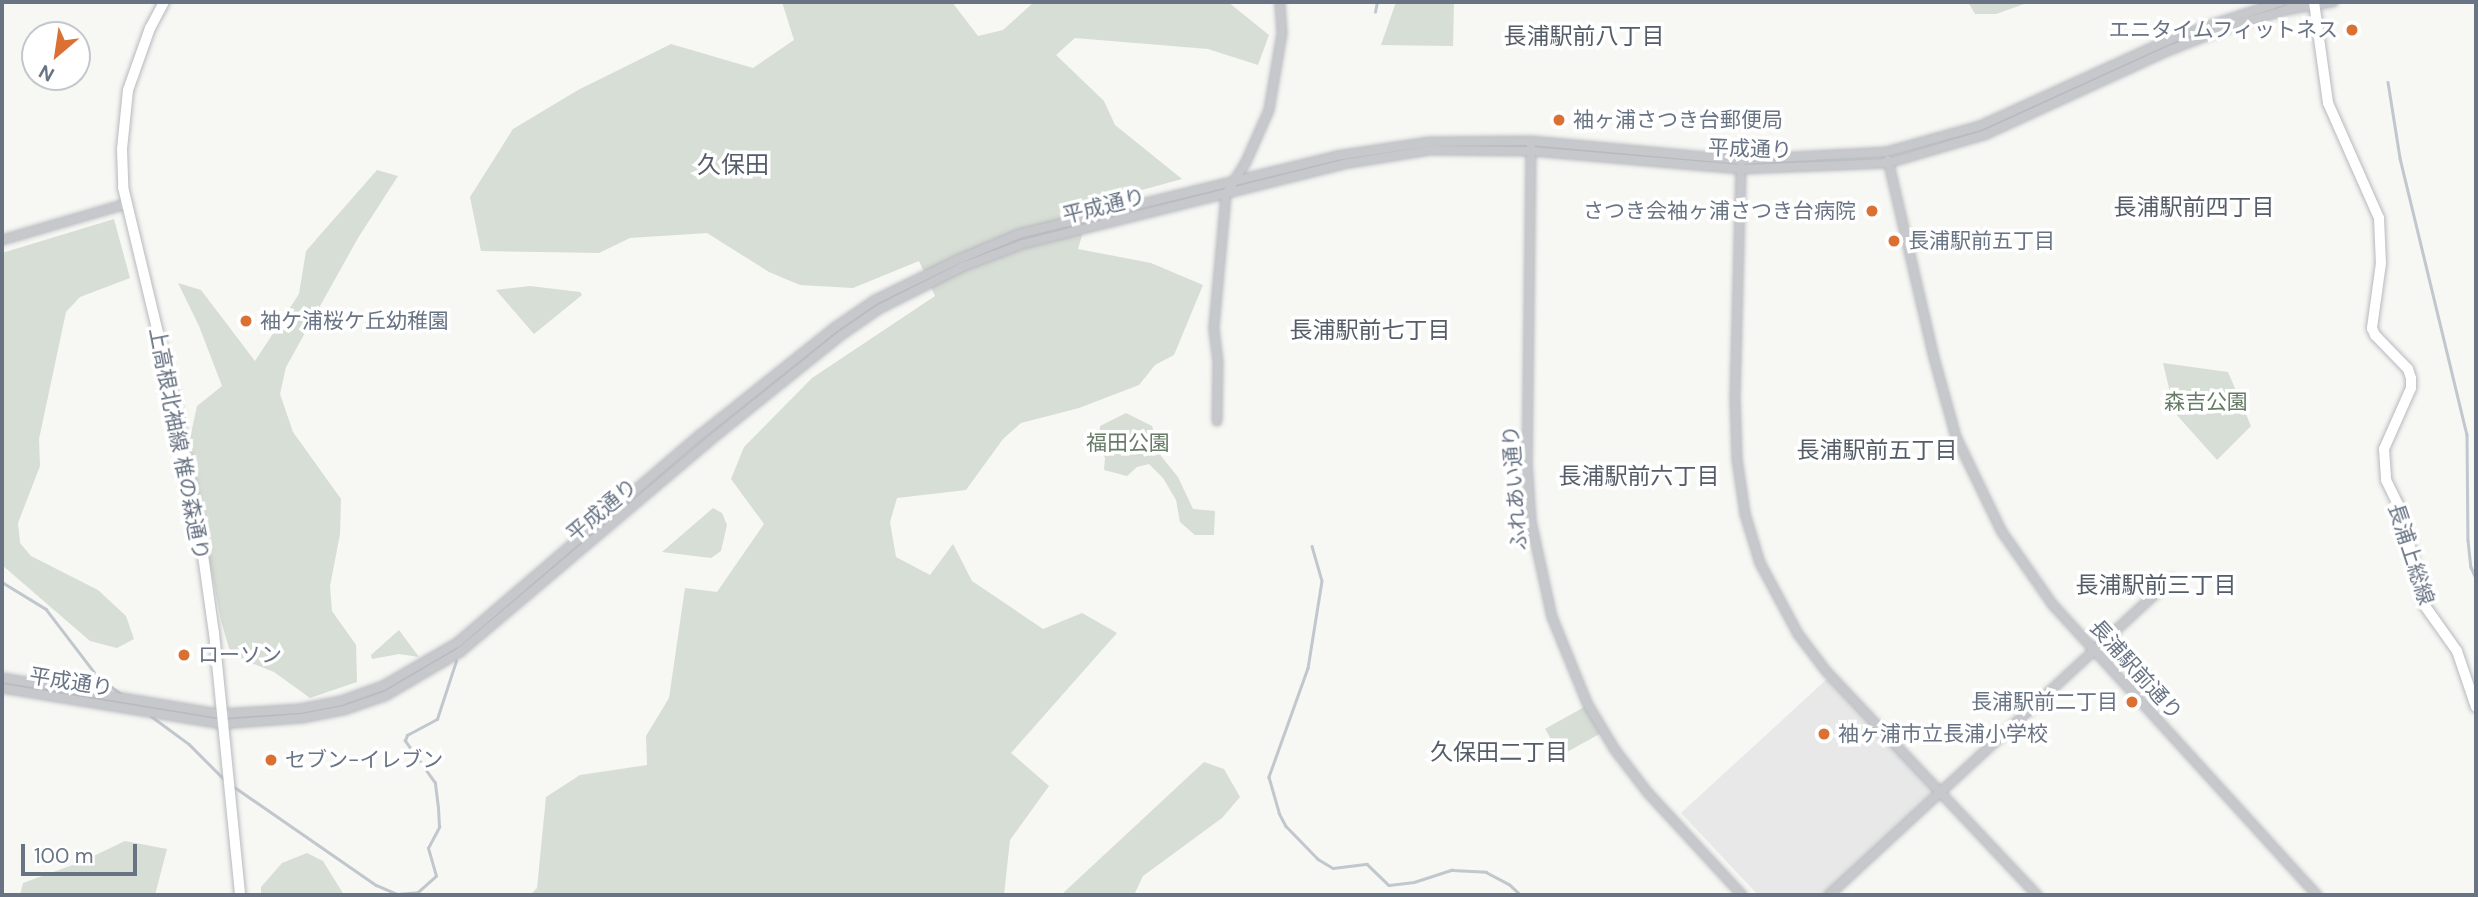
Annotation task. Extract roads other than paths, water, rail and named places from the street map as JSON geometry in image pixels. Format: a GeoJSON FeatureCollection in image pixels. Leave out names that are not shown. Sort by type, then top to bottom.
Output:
{"type":"FeatureCollection","features":[{"type":"Feature","properties":{"kind":"main road","name":"上高根北袖線 椎の森通り"},"geometry":{"type":"LineString","coordinates":[[164,2],[150,28],[128,90],[122,149],[127,204],[176,408],[201,541],[214,633],[240,895]]}},
{"type":"Feature","properties":{"kind":"main road","name":"長浦上総線"},"geometry":{"type":"LineString","coordinates":[[2314,4],[2328,103],[2379,218],[2381,263],[2372,328],[2375,335],[2408,369],[2411,378],[2410,388],[2384,450],[2386,480],[2401,511],[2426,606],[2457,651],[2476,707]]}},
{"type":"Feature","properties":{"kind":"street"},"geometry":{"type":"LineString","coordinates":[[1217,421],[1218,362],[1214,327],[1226,194],[1269,110],[1282,33],[1280,2]]}},
{"type":"Feature","properties":{"kind":"street","name":"平成通り"},"geometry":{"type":"LineString","coordinates":[[2,678],[221,719],[341,701],[383,686],[420,667],[457,643],[700,435],[834,328],[875,300],[957,260],[1019,234],[1387,146],[1480,139],[1531,141],[1741,165],[1886,152],[1980,126],[2175,37],[2281,2]]}},
{"type":"Feature","properties":{"kind":"street","name":"平成通り"},"geometry":{"type":"LineString","coordinates":[[2,688],[221,719],[302,718],[344,710],[385,696],[424,676],[460,652],[707,443],[840,336],[879,309],[962,267],[1023,244],[1349,163],[1417,152],[1480,149],[1531,151],[1741,165],[1888,163],[1984,135],[2170,50],[2232,26],[2314,4],[2333,2]]}},
{"type":"Feature","properties":{"kind":"street","name":"ふれあい通り"},"geometry":{"type":"LineString","coordinates":[[1531,141],[1527,462],[1531,521],[1552,617],[1588,705],[1615,750],[1648,793],[1742,895]]}},
{"type":"Feature","properties":{"kind":"street","name":"長浦駅前通り"},"geometry":{"type":"LineString","coordinates":[[1886,152],[1942,392],[1970,471],[2001,533],[2039,588],[2317,895]]}},
{"type":"Feature","properties":{"kind":"street"},"geometry":{"type":"LineString","coordinates":[[1741,165],[1735,398],[1740,484],[1751,536],[1770,585],[1814,657],[2037,895]]}},
{"type":"Feature","properties":{"kind":"street"},"geometry":{"type":"LineString","coordinates":[[2,240],[127,204]]}},
{"type":"Feature","properties":{"kind":"street"},"geometry":{"type":"LineString","coordinates":[[1829,895],[2171,579]]}},
{"type":"Feature","properties":{"kind":"waterway"},"geometry":{"type":"LineString","coordinates":[[1375,12],[1377,2]]}},
{"type":"Feature","properties":{"kind":"waterway"},"geometry":{"type":"LineString","coordinates":[[2388,82],[2400,158],[2467,434],[2468,540],[2471,567],[2476,578]]}},
{"type":"Feature","properties":{"kind":"waterway"},"geometry":{"type":"LineString","coordinates":[[1312,546],[1322,581],[1308,668],[1269,777],[1279,813],[1286,826],[1318,859],[1333,868],[1367,864],[1389,885],[1414,882],[1452,870],[1486,872],[1509,884],[1521,895]]}},
{"type":"Feature","properties":{"kind":"waterway"},"geometry":{"type":"LineString","coordinates":[[2,582],[46,609],[98,677],[123,695]]}},
{"type":"Feature","properties":{"kind":"waterway"},"geometry":{"type":"LineString","coordinates":[[233,786],[376,885],[397,894],[418,892],[436,876],[428,848],[439,827],[438,808],[435,783],[405,741],[407,735],[437,719],[456,661]]}},
{"type":"Feature","properties":{"kind":"waterway"},"geometry":{"type":"LineString","coordinates":[[151,716],[189,744],[225,780]]}},
{"type":"Feature","properties":{"kind":"place","name":"エニタイムフィットネス"},"geometry":{"type":"Point","coordinates":[2352,30]}},
{"type":"Feature","properties":{"kind":"place","name":"袖ヶ浦さつき台郵便局"},"geometry":{"type":"Point","coordinates":[1559,120]}},
{"type":"Feature","properties":{"kind":"place","name":"さつき会袖ヶ浦さつき台病院"},"geometry":{"type":"Point","coordinates":[1872,211]}},
{"type":"Feature","properties":{"kind":"place","name":"長浦駅前五丁目"},"geometry":{"type":"Point","coordinates":[1894,241]}},
{"type":"Feature","properties":{"kind":"place","name":"袖ケ浦桜ケ丘幼稚園"},"geometry":{"type":"Point","coordinates":[246,321]}},
{"type":"Feature","properties":{"kind":"place","name":"ローソン"},"geometry":{"type":"Point","coordinates":[184,655]}},
{"type":"Feature","properties":{"kind":"place","name":"長浦駅前二丁目"},"geometry":{"type":"Point","coordinates":[2132,702]}},
{"type":"Feature","properties":{"kind":"place","name":"袖ヶ浦市立長浦小学校"},"geometry":{"type":"Point","coordinates":[1824,734]}},
{"type":"Feature","properties":{"kind":"place","name":"セブン-イレブン"},"geometry":{"type":"Point","coordinates":[271,760]}},
{"type":"Feature","properties":{"kind":"district","name":"長浦駅前八丁目"},"geometry":{"type":"Point","coordinates":[1584,36]}},
{"type":"Feature","properties":{"kind":"district","name":"久保田"},"geometry":{"type":"Point","coordinates":[733,165]}},
{"type":"Feature","properties":{"kind":"district","name":"長浦駅前四丁目"},"geometry":{"type":"Point","coordinates":[2194,207]}},
{"type":"Feature","properties":{"kind":"district","name":"長浦駅前七丁目"},"geometry":{"type":"Point","coordinates":[1370,330]}},
{"type":"Feature","properties":{"kind":"district","name":"長浦駅前五丁目"},"geometry":{"type":"Point","coordinates":[1877,450]}},
{"type":"Feature","properties":{"kind":"district","name":"長浦駅前六丁目"},"geometry":{"type":"Point","coordinates":[1639,476]}},
{"type":"Feature","properties":{"kind":"district","name":"長浦駅前三丁目"},"geometry":{"type":"Point","coordinates":[2156,585]}},
{"type":"Feature","properties":{"kind":"district","name":"久保田二丁目"},"geometry":{"type":"Point","coordinates":[1499,752]}},
{"type":"Feature","properties":{"kind":"park label","name":"森吉公園"},"geometry":{"type":"Point","coordinates":[2206,402]}},
{"type":"Feature","properties":{"kind":"park label","name":"福田公園"},"geometry":{"type":"Point","coordinates":[1128,443]}}]}
